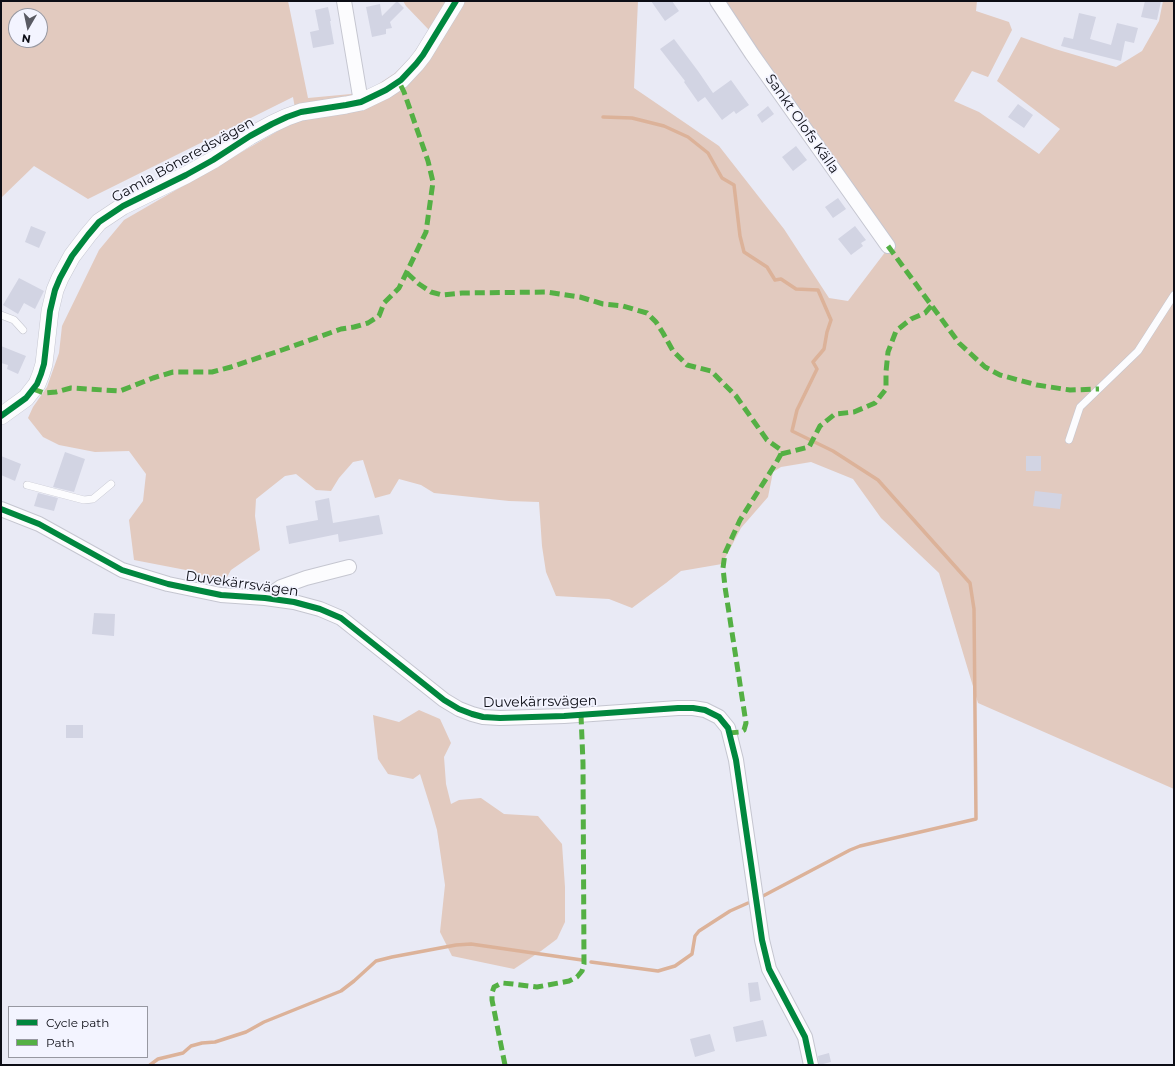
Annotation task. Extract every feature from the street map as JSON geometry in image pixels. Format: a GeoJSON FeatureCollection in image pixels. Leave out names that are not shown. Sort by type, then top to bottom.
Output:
{"type":"FeatureCollection","features":[{"type":"Feature","properties":{"kind":"street"},"geometry":{"type":"LineString","coordinates":[[344,1],[361,102]]}},
{"type":"Feature","properties":{"kind":"street","name":"Gamla Böneredsvägen"},"geometry":{"type":"LineString","coordinates":[[1,416],[26,398],[37,384],[44,364],[50,311],[55,290],[72,256],[100,222],[123,206],[186,175],[213,160],[250,136],[287,117],[301,112],[361,102],[396,84],[409,72],[422,55],[456,1]]}},
{"type":"Feature","properties":{"kind":"street","name":"Sankt Olofs Källa"},"geometry":{"type":"LineString","coordinates":[[717,1],[752,54],[888,246]]}},
{"type":"Feature","properties":{"kind":"street","name":"Duvekärrsvägen"},"geometry":{"type":"LineString","coordinates":[[1,509],[39,524],[122,570],[192,590],[221,595],[294,602],[320,609],[340,618],[444,700],[459,709],[472,714],[483,717],[500,718],[564,716],[686,708],[705,710],[719,717],[728,728],[736,760],[762,940],[769,969],[805,1036],[811,1065]]}},
{"type":"Feature","properties":{"kind":"street","name":"Duvekärrsvägen"},"geometry":{"type":"LineString","coordinates":[[264,598],[282,587],[306,578],[349,567]]}},
{"type":"Feature","properties":{"kind":"lane"},"geometry":{"type":"LineString","coordinates":[[1069,440],[1080,407],[1138,351],[1174,295]]}},
{"type":"Feature","properties":{"kind":"lane"},"geometry":{"type":"LineString","coordinates":[[1,315],[14,320],[23,330]]}},
{"type":"Feature","properties":{"kind":"lane"},"geometry":{"type":"LineString","coordinates":[[27,485],[84,500],[93,498],[111,484]]}},
{"type":"Feature","properties":{"kind":"shaded area"},"geometry":{"type":"Polygon","coordinates":[[[1,1],[288,1],[308,98],[351,94],[371,89],[395,73],[411,57],[429,30],[403,1],[638,1],[634,88],[719,146],[784,229],[829,298],[848,301],[886,251],[710,1],[977,1],[976,11],[1009,22],[1012,30],[988,77],[972,71],[954,101],[979,112],[1039,154],[1060,129],[997,81],[1021,37],[1055,49],[1116,67],[1142,51],[1159,21],[1163,1],[1174,1],[1174,789],[978,703],[939,573],[881,518],[853,479],[811,462],[781,467],[773,472],[768,497],[741,528],[722,564],[681,571],[632,608],[609,599],[556,596],[546,572],[542,546],[539,502],[509,501],[434,493],[421,485],[399,479],[390,494],[375,498],[363,460],[353,462],[339,478],[331,491],[316,490],[296,474],[285,476],[256,499],[255,516],[260,550],[231,570],[223,584],[191,571],[134,560],[129,520],[143,501],[146,474],[129,451],[95,452],[59,445],[43,437],[28,418],[33,407],[47,387],[59,353],[62,326],[99,250],[124,220],[297,120],[293,97],[88,199],[34,166],[1,198],[1,1]]]}},
{"type":"Feature","properties":{"kind":"shaded area"},"geometry":{"type":"Polygon","coordinates":[[[419,710],[440,719],[451,743],[444,757],[446,784],[451,804],[459,800],[481,798],[504,814],[538,816],[562,844],[565,887],[565,922],[557,939],[514,969],[452,956],[440,932],[445,885],[437,830],[431,809],[420,774],[413,779],[388,774],[378,759],[373,715],[399,722],[419,710]]]}},
{"type":"Feature","properties":{"kind":"building"},"geometry":{"type":"Polygon","coordinates":[[[397,1],[404,8],[390,22],[392,28],[386,29],[386,34],[372,37],[366,7],[380,4],[382,16],[397,1]]]}},
{"type":"Feature","properties":{"kind":"building"},"geometry":{"type":"Polygon","coordinates":[[[651,1],[672,1],[679,11],[665,21],[651,1]]]}},
{"type":"Feature","properties":{"kind":"building"},"geometry":{"type":"Polygon","coordinates":[[[1145,1],[1161,1],[1157,20],[1141,17],[1145,1]]]}},
{"type":"Feature","properties":{"kind":"building"},"geometry":{"type":"Polygon","coordinates":[[[328,7],[334,44],[313,48],[310,32],[319,30],[315,10],[328,7]]]}},
{"type":"Feature","properties":{"kind":"building"},"geometry":{"type":"Polygon","coordinates":[[[1079,13],[1096,17],[1090,39],[1111,45],[1117,23],[1138,28],[1134,43],[1125,41],[1121,61],[1061,46],[1064,37],[1073,39],[1079,13]]]}},
{"type":"Feature","properties":{"kind":"building"},"geometry":{"type":"Polygon","coordinates":[[[674,39],[713,93],[731,80],[749,105],[736,114],[734,111],[722,120],[705,97],[698,102],[684,82],[685,81],[660,49],[674,39]]]}},
{"type":"Feature","properties":{"kind":"building"},"geometry":{"type":"Polygon","coordinates":[[[1018,104],[1033,115],[1024,128],[1008,117],[1018,104]]]}},
{"type":"Feature","properties":{"kind":"building"},"geometry":{"type":"Polygon","coordinates":[[[768,106],[774,114],[762,123],[757,115],[768,106]]]}},
{"type":"Feature","properties":{"kind":"building"},"geometry":{"type":"Polygon","coordinates":[[[796,146],[807,160],[793,171],[782,157],[796,146]]]}},
{"type":"Feature","properties":{"kind":"building"},"geometry":{"type":"Polygon","coordinates":[[[838,198],[846,209],[833,218],[825,207],[838,198]]]}},
{"type":"Feature","properties":{"kind":"building"},"geometry":{"type":"Polygon","coordinates":[[[31,226],[46,232],[39,248],[25,242],[31,226]]]}},
{"type":"Feature","properties":{"kind":"building"},"geometry":{"type":"Polygon","coordinates":[[[855,226],[866,240],[861,243],[863,246],[851,255],[838,239],[855,226]]]}},
{"type":"Feature","properties":{"kind":"building"},"geometry":{"type":"Polygon","coordinates":[[[19,278],[44,291],[35,309],[24,303],[18,314],[3,305],[19,278]]]}},
{"type":"Feature","properties":{"kind":"building"},"geometry":{"type":"Polygon","coordinates":[[[1,346],[26,356],[18,374],[7,369],[8,365],[1,363],[1,346]]]}},
{"type":"Feature","properties":{"kind":"building"},"geometry":{"type":"Polygon","coordinates":[[[65,452],[85,459],[74,492],[53,487],[65,452]]]}},
{"type":"Feature","properties":{"kind":"building"},"geometry":{"type":"Polygon","coordinates":[[[1,456],[21,464],[15,481],[1,475],[1,456]]]}},
{"type":"Feature","properties":{"kind":"building"},"geometry":{"type":"Polygon","coordinates":[[[1026,456],[1041,456],[1041,471],[1026,471],[1026,456]]]}},
{"type":"Feature","properties":{"kind":"building"},"geometry":{"type":"Polygon","coordinates":[[[1035,491],[1062,494],[1060,509],[1033,506],[1035,491]]]}},
{"type":"Feature","properties":{"kind":"building"},"geometry":{"type":"Polygon","coordinates":[[[38,493],[58,498],[54,511],[34,506],[38,493]]]}},
{"type":"Feature","properties":{"kind":"building"},"geometry":{"type":"Polygon","coordinates":[[[329,498],[333,523],[379,515],[383,534],[339,542],[338,534],[289,544],[286,526],[318,520],[315,501],[329,498]]]}},
{"type":"Feature","properties":{"kind":"building"},"geometry":{"type":"Polygon","coordinates":[[[94,613],[115,614],[114,636],[92,634],[94,613]]]}},
{"type":"Feature","properties":{"kind":"building"},"geometry":{"type":"Polygon","coordinates":[[[66,725],[83,725],[83,738],[66,738],[66,725]]]}},
{"type":"Feature","properties":{"kind":"building"},"geometry":{"type":"Polygon","coordinates":[[[758,982],[761,1000],[750,1002],[748,983],[758,982]]]}},
{"type":"Feature","properties":{"kind":"building"},"geometry":{"type":"Polygon","coordinates":[[[763,1020],[767,1036],[736,1042],[733,1027],[763,1020]]]}},
{"type":"Feature","properties":{"kind":"building"},"geometry":{"type":"Polygon","coordinates":[[[710,1034],[715,1051],[695,1057],[690,1039],[710,1034]]]}},
{"type":"Feature","properties":{"kind":"building"},"geometry":{"type":"Polygon","coordinates":[[[829,1053],[831,1062],[819,1065],[818,1056],[829,1053]]]}},
{"type":"Feature","properties":{"kind":"waterway"},"geometry":{"type":"LineString","coordinates":[[603,117],[632,118],[664,126],[688,137],[708,153],[722,178],[734,185],[740,236],[744,252],[767,267],[775,280],[781,279],[796,289],[818,290],[831,320],[824,349],[813,362],[817,369],[797,410],[792,431],[833,451],[878,480],[970,583],[974,609],[976,819],[860,846],[763,896]]}},
{"type":"Feature","properties":{"kind":"waterway"},"geometry":{"type":"LineString","coordinates":[[591,962],[658,971],[675,966],[692,954],[695,936],[699,931],[730,911],[748,903]]}},
{"type":"Feature","properties":{"kind":"waterway"},"geometry":{"type":"LineString","coordinates":[[150,1065],[158,1059],[183,1053],[191,1046],[215,1042],[246,1032],[264,1022],[341,991],[376,961],[392,957],[456,945],[471,944],[582,960]]}},
{"type":"Feature","properties":{"kind":"marked path"},"geometry":{"type":"LineString","coordinates":[[33,389],[44,393],[56,392],[71,388],[120,391],[173,372],[212,372],[231,367],[341,329],[368,323],[379,316],[384,303],[399,288],[426,232],[433,182],[428,161],[404,92],[399,82]]}},
{"type":"Feature","properties":{"kind":"marked path"},"geometry":{"type":"LineString","coordinates":[[888,246],[959,343],[985,367],[1000,375],[1037,385],[1070,390],[1099,389]]}},
{"type":"Feature","properties":{"kind":"marked path"},"geometry":{"type":"LineString","coordinates":[[407,273],[431,292],[442,295],[462,293],[547,292],[580,297],[603,304],[623,306],[647,313],[656,322],[673,351],[687,365],[711,371],[736,396],[767,440],[781,450],[781,454],[776,463],[740,520],[725,553],[723,568],[725,587],[746,723],[744,730],[729,733]]}},
{"type":"Feature","properties":{"kind":"marked path"},"geometry":{"type":"LineString","coordinates":[[781,454],[809,447],[820,426],[835,414],[854,412],[875,403],[886,389],[888,352],[896,331],[911,319],[925,313],[932,305]]}},
{"type":"Feature","properties":{"kind":"marked path"},"geometry":{"type":"LineString","coordinates":[[505,1065],[492,1000],[494,987],[502,983],[537,987],[569,981],[577,977],[582,971],[584,964],[583,763],[581,715]]}},
{"type":"Feature","properties":{"kind":"cycle path"},"geometry":{"type":"LineString","coordinates":[[1,416],[26,398],[37,384],[44,364],[50,311],[55,290],[72,256],[99,222],[123,206],[186,175],[213,160],[250,136],[287,117],[301,112],[361,102],[386,90],[401,80],[416,64],[456,1]]}},
{"type":"Feature","properties":{"kind":"cycle path"},"geometry":{"type":"LineString","coordinates":[[1,509],[39,524],[122,570],[168,584],[221,595],[265,598],[294,602],[320,609],[341,618],[444,700],[459,709],[472,714],[483,717],[500,718],[564,716],[693,708],[705,710],[719,717],[728,728],[736,760],[762,940],[769,969],[805,1037],[811,1065]]}}]}
